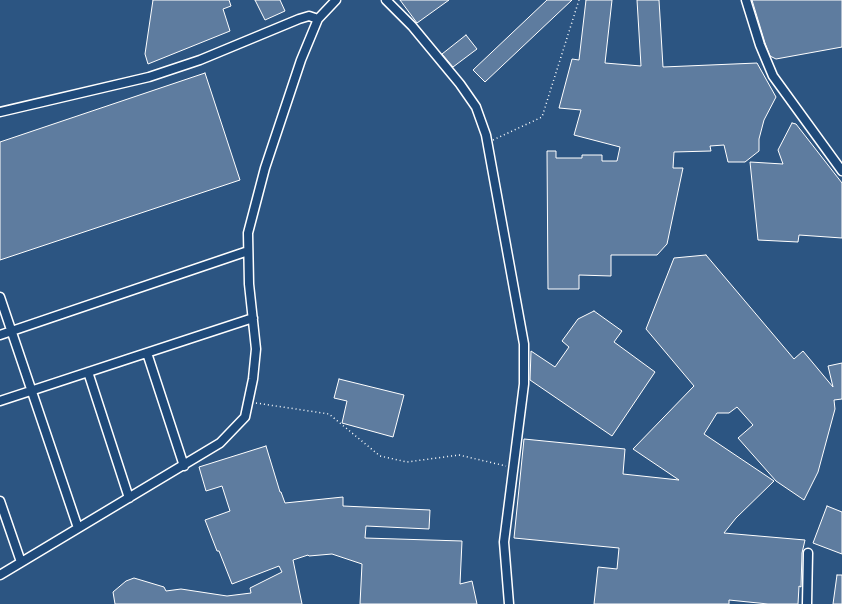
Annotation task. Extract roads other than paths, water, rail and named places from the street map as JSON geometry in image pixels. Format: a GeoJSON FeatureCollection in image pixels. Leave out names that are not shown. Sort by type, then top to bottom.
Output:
{"type":"FeatureCollection","features":[{"type":"Feature","properties":{"kind":"street"},"geometry":{"type":"LineString","coordinates":[[0,575],[184,466],[220,443],[245,417],[254,379],[256,349],[248,251],[248,233],[265,168],[301,60],[318,19],[336,0]]}},
{"type":"Feature","properties":{"kind":"street"},"geometry":{"type":"LineString","coordinates":[[386,0],[412,26],[460,84],[476,107],[488,143],[524,344],[524,384],[504,542],[509,604]]}},
{"type":"Feature","properties":{"kind":"street"},"geometry":{"type":"LineString","coordinates":[[746,0],[760,45],[773,76],[842,171]]}},
{"type":"Feature","properties":{"kind":"street"},"geometry":{"type":"LineString","coordinates":[[0,112],[149,77],[200,60],[299,19],[309,16],[318,19]]}},
{"type":"Feature","properties":{"kind":"street"},"geometry":{"type":"LineString","coordinates":[[0,334],[248,251]]}},
{"type":"Feature","properties":{"kind":"street"},"geometry":{"type":"LineString","coordinates":[[0,297],[78,528]]}},
{"type":"Feature","properties":{"kind":"street"},"geometry":{"type":"LineString","coordinates":[[0,401],[253,318]]}},
{"type":"Feature","properties":{"kind":"street"},"geometry":{"type":"LineString","coordinates":[[146,353],[184,466]]}},
{"type":"Feature","properties":{"kind":"street"},"geometry":{"type":"LineString","coordinates":[[88,372],[130,498]]}},
{"type":"Feature","properties":{"kind":"street"},"geometry":{"type":"LineString","coordinates":[[0,501],[21,562]]}},
{"type":"Feature","properties":{"kind":"street"},"geometry":{"type":"LineString","coordinates":[[807,604],[808,553]]}}]}
